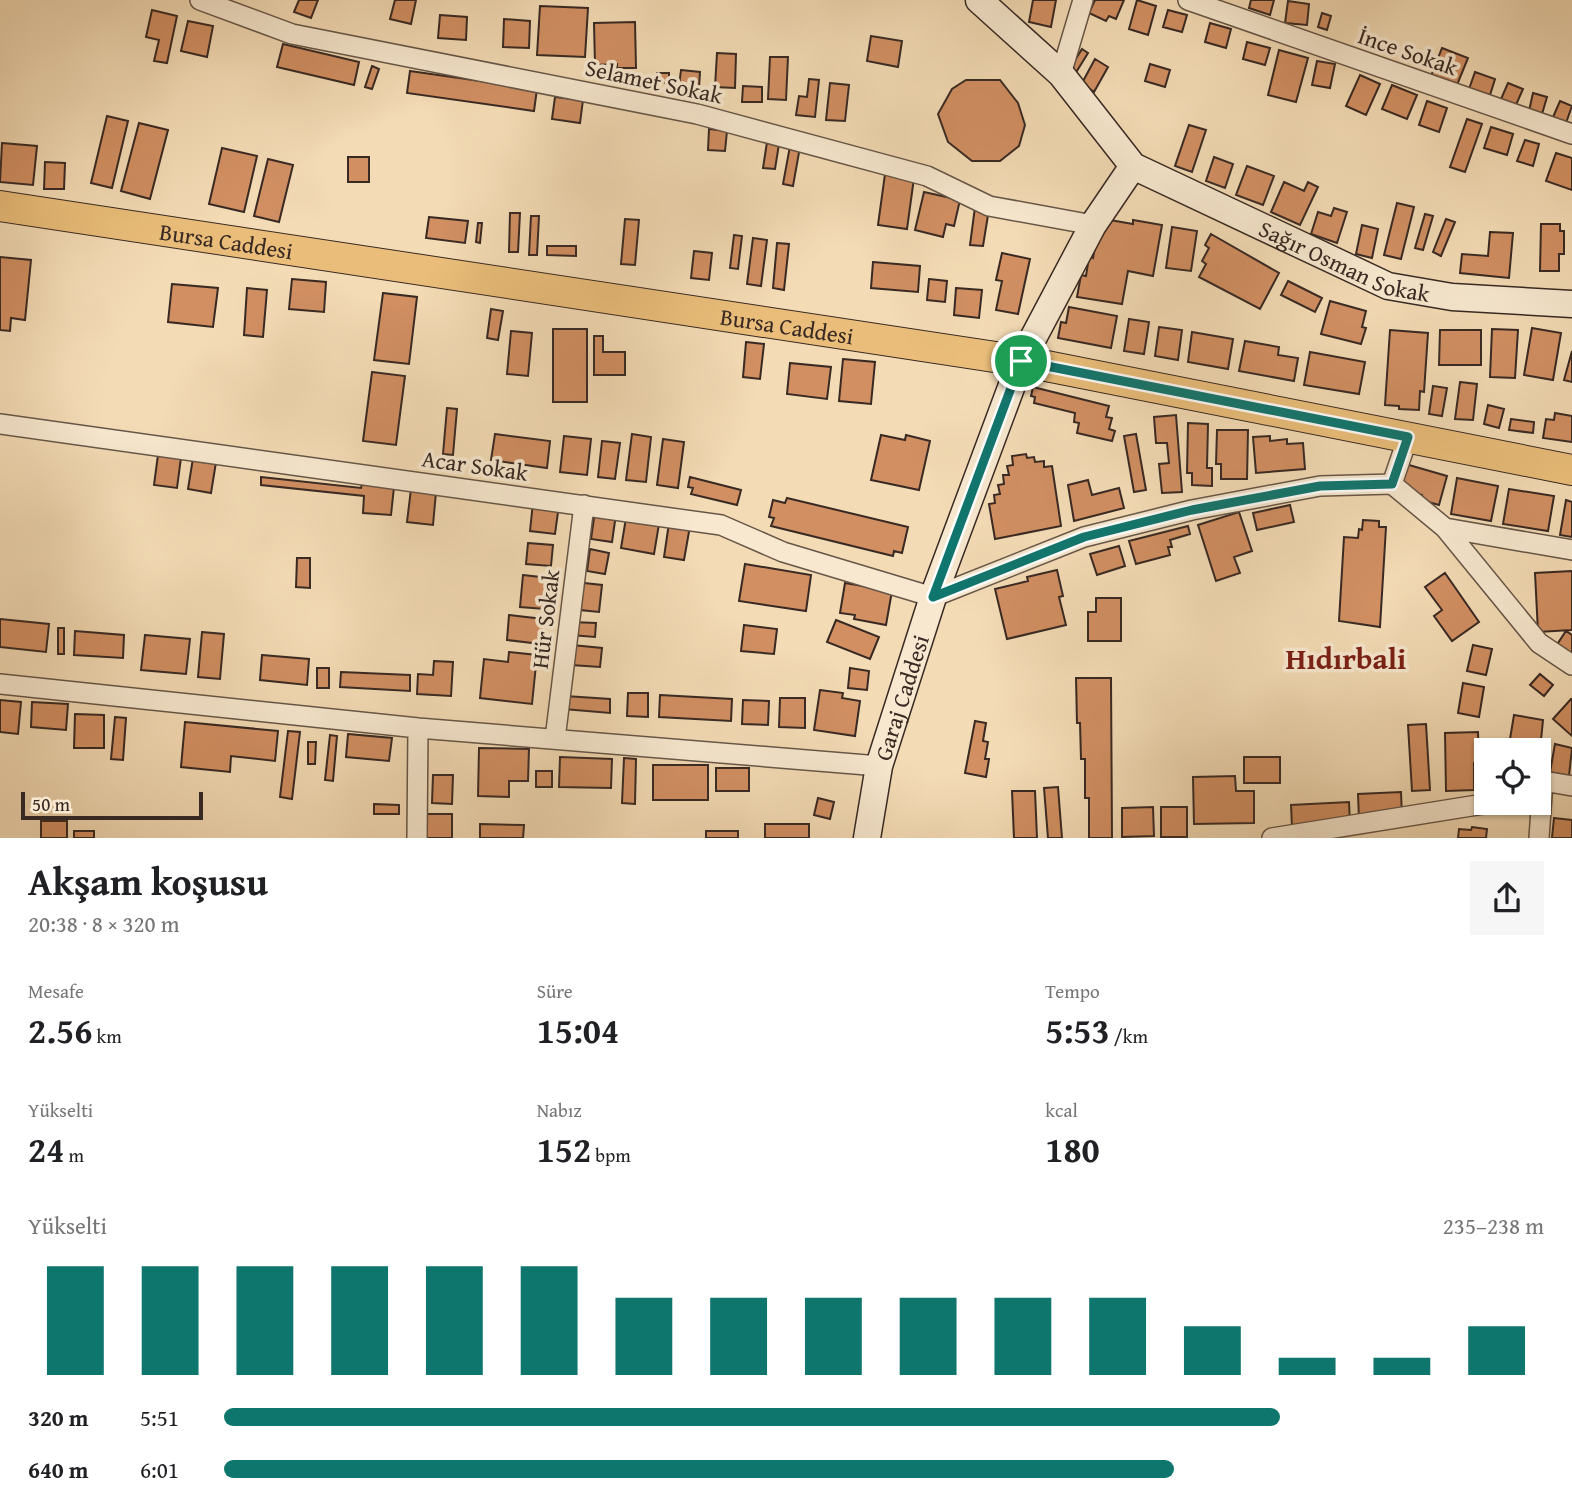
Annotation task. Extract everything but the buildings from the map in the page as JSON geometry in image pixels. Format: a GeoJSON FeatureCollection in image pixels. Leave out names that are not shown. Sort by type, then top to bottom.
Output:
{"type":"FeatureCollection","features":[{"type":"Feature","properties":{"kind":"main road","name":"Bursa Caddesi"},"geometry":{"type":"LineString","coordinates":[[0,206],[1021,361],[1572,470]]}},
{"type":"Feature","properties":{"kind":"street","name":"Selamet Sokak"},"geometry":{"type":"LineString","coordinates":[[200,0],[292,34],[709,117],[927,176],[989,205],[1093,225]]}},
{"type":"Feature","properties":{"kind":"street"},"geometry":{"type":"LineString","coordinates":[[979,0],[1060,74],[1133,166]]}},
{"type":"Feature","properties":{"kind":"street"},"geometry":{"type":"LineString","coordinates":[[1060,74],[1083,0]]}},
{"type":"Feature","properties":{"kind":"street","name":"İnce Sokak"},"geometry":{"type":"LineString","coordinates":[[1188,0],[1572,134]]}},
{"type":"Feature","properties":{"kind":"street","name":"Garaj Caddesi"},"geometry":{"type":"LineString","coordinates":[[867,838],[879,766],[933,597],[1021,361],[1093,225],[1133,166]]}},
{"type":"Feature","properties":{"kind":"street","name":"Sağır Osman Sokak"},"geometry":{"type":"LineString","coordinates":[[1133,166],[1388,286],[1452,297],[1572,304]]}},
{"type":"Feature","properties":{"kind":"street","name":"Acar Sokak"},"geometry":{"type":"LineString","coordinates":[[0,425],[721,525],[783,552],[933,597]]}},
{"type":"Feature","properties":{"kind":"street"},"geometry":{"type":"LineString","coordinates":[[1392,484],[1408,437]]}},
{"type":"Feature","properties":{"kind":"street"},"geometry":{"type":"LineString","coordinates":[[933,597],[1084,537],[1192,510],[1320,486],[1392,484],[1445,528],[1539,643],[1572,665]]}},
{"type":"Feature","properties":{"kind":"street","name":"Hür Sokak"},"geometry":{"type":"LineString","coordinates":[[555,739],[584,505]]}},
{"type":"Feature","properties":{"kind":"street"},"geometry":{"type":"LineString","coordinates":[[1445,528],[1572,550]]}},
{"type":"Feature","properties":{"kind":"street"},"geometry":{"type":"LineString","coordinates":[[0,684],[418,728],[879,766]]}},
{"type":"Feature","properties":{"kind":"street"},"geometry":{"type":"LineString","coordinates":[[417,838],[418,728]]}},
{"type":"Feature","properties":{"kind":"street"},"geometry":{"type":"LineString","coordinates":[[1551,783],[1572,786]]}},
{"type":"Feature","properties":{"kind":"street"},"geometry":{"type":"LineString","coordinates":[[1272,838],[1474,806]]}},
{"type":"Feature","properties":{"kind":"street"},"geometry":{"type":"LineString","coordinates":[[1539,838],[1540,815]]}},
{"type":"Feature","properties":{"kind":"district","name":"Hıdırbali"},"geometry":{"type":"Point","coordinates":[1346,658]}},
{"type":"Feature","properties":{"kind":"route"},"geometry":{"type":"LineString","coordinates":[[1021,361],[1118,380],[1408,437],[1392,484],[1320,486],[1192,510],[1084,537],[933,597],[1021,361]]}}]}
